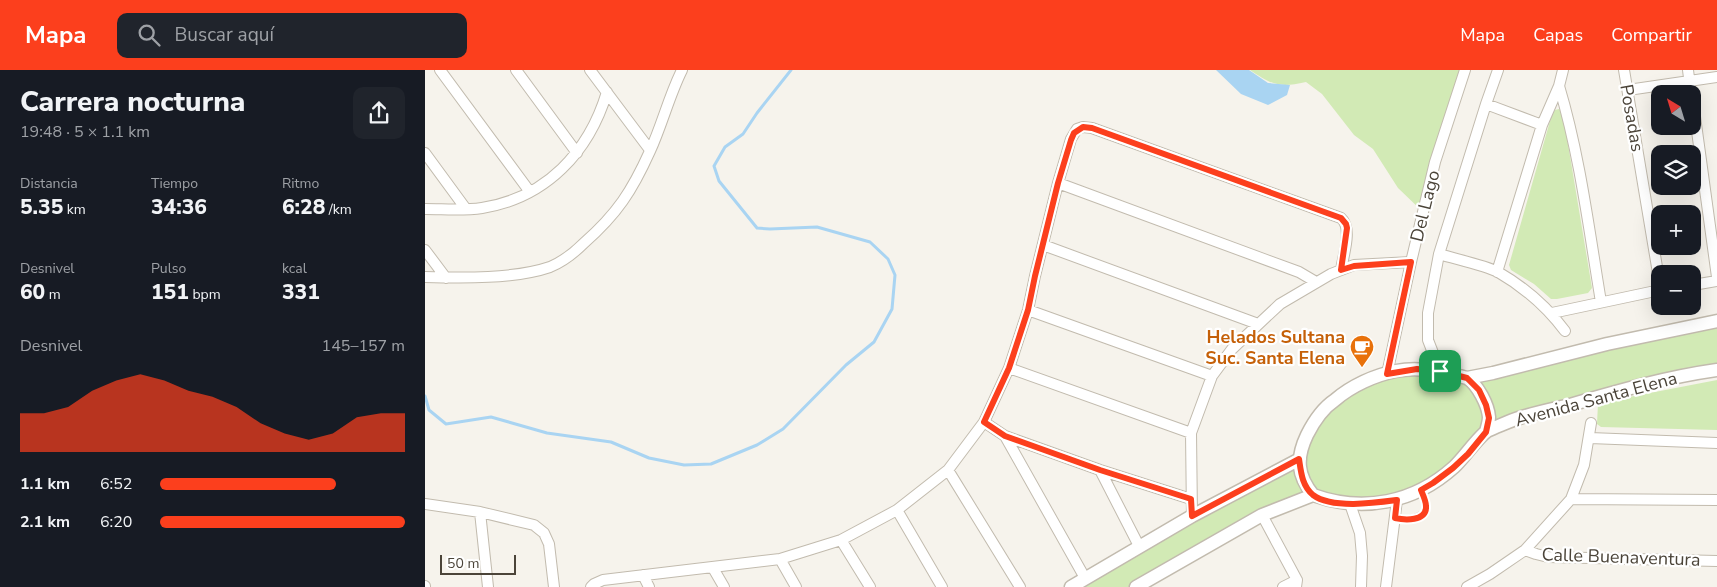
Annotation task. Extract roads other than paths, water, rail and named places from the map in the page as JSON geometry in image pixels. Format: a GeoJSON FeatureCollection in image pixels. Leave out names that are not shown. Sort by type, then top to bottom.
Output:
{"type":"FeatureCollection","features":[{"type":"Feature","properties":{"kind":"street"},"geometry":{"type":"LineString","coordinates":[[441,70],[530,192]]}},
{"type":"Feature","properties":{"kind":"street"},"geometry":{"type":"LineString","coordinates":[[516,70],[577,153]]}},
{"type":"Feature","properties":{"kind":"street"},"geometry":{"type":"LineString","coordinates":[[590,70],[651,150]]}},
{"type":"Feature","properties":{"kind":"street"},"geometry":{"type":"LineString","coordinates":[[670,70],[677,80]]}},
{"type":"Feature","properties":{"kind":"street"},"geometry":{"type":"LineString","coordinates":[[425,277],[446,278],[523,274],[551,266],[576,251],[616,212],[634,185],[651,150],[682,70]]}},
{"type":"Feature","properties":{"kind":"street","name":"Del Lago"},"geometry":{"type":"LineString","coordinates":[[1387,374],[1435,162],[1465,70]]}},
{"type":"Feature","properties":{"kind":"street"},"geometry":{"type":"LineString","coordinates":[[1440,371],[1428,340],[1428,313],[1439,254],[1498,70]]}},
{"type":"Feature","properties":{"kind":"street"},"geometry":{"type":"LineString","coordinates":[[1497,272],[1542,125],[1559,86],[1563,70]]}},
{"type":"Feature","properties":{"kind":"street","name":"Posadas"},"geometry":{"type":"LineString","coordinates":[[1624,70],[1657,265]]}},
{"type":"Feature","properties":{"kind":"street"},"geometry":{"type":"LineString","coordinates":[[1688,70],[1690,85]]}},
{"type":"Feature","properties":{"kind":"street"},"geometry":{"type":"LineString","coordinates":[[1628,90],[1717,78]]}},
{"type":"Feature","properties":{"kind":"street"},"geometry":{"type":"LineString","coordinates":[[1559,86],[1577,158],[1601,302]]}},
{"type":"Feature","properties":{"kind":"street"},"geometry":{"type":"LineString","coordinates":[[425,209],[465,209],[499,204],[530,192],[555,175],[577,153],[595,124],[607,92]]}},
{"type":"Feature","properties":{"kind":"street"},"geometry":{"type":"LineString","coordinates":[[1486,104],[1542,125]]}},
{"type":"Feature","properties":{"kind":"street"},"geometry":{"type":"LineString","coordinates":[[591,587],[603,580],[780,559],[841,540],[897,510],[948,470],[984,422],[1009,368],[1028,310],[1058,183],[1071,140],[1077,129],[1083,127],[1092,128],[1344,220],[1347,228],[1341,270]]}},
{"type":"Feature","properties":{"kind":"street"},"geometry":{"type":"LineString","coordinates":[[1698,135],[1717,276]]}},
{"type":"Feature","properties":{"kind":"street"},"geometry":{"type":"LineString","coordinates":[[425,154],[465,209]]}},
{"type":"Feature","properties":{"kind":"street"},"geometry":{"type":"LineString","coordinates":[[1058,183],[1299,272],[1316,282]]}},
{"type":"Feature","properties":{"kind":"street"},"geometry":{"type":"LineString","coordinates":[[1043,246],[1258,324]]}},
{"type":"Feature","properties":{"kind":"street"},"geometry":{"type":"LineString","coordinates":[[425,250],[446,278]]}},
{"type":"Feature","properties":{"kind":"street"},"geometry":{"type":"LineString","coordinates":[[1439,254],[1497,272],[1517,285],[1552,313],[1565,331]]}},
{"type":"Feature","properties":{"kind":"street"},"geometry":{"type":"LineString","coordinates":[[1192,516],[1191,433],[1212,376],[1232,349],[1280,304],[1316,282],[1354,266],[1411,262]]}},
{"type":"Feature","properties":{"kind":"street"},"geometry":{"type":"LineString","coordinates":[[1701,284],[1717,281]]}},
{"type":"Feature","properties":{"kind":"street"},"geometry":{"type":"LineString","coordinates":[[1552,313],[1651,292]]}},
{"type":"Feature","properties":{"kind":"street"},"geometry":{"type":"LineString","coordinates":[[1028,310],[1212,376]]}},
{"type":"Feature","properties":{"kind":"street"},"geometry":{"type":"LineString","coordinates":[[1136,587],[1262,515],[1313,495],[1305,484],[1301,473],[1299,459],[1301,447],[1319,416],[1334,400],[1367,381],[1387,374],[1417,369],[1440,371],[1467,378],[1607,344],[1717,321]]}},
{"type":"Feature","properties":{"kind":"street"},"geometry":{"type":"LineString","coordinates":[[1009,368],[1191,433]]}},
{"type":"Feature","properties":{"kind":"street","name":"Avenida Santa Elena"},"geometry":{"type":"LineString","coordinates":[[1313,495],[1331,501],[1350,504],[1374,504],[1397,500],[1433,483],[1468,454],[1486,432],[1509,421],[1612,393],[1717,370]]}},
{"type":"Feature","properties":{"kind":"street"},"geometry":{"type":"LineString","coordinates":[[1467,378],[1479,390],[1486,405],[1489,418],[1486,432]]}},
{"type":"Feature","properties":{"kind":"street"},"geometry":{"type":"LineString","coordinates":[[984,422],[1005,436],[1100,470],[1191,499]]}},
{"type":"Feature","properties":{"kind":"street"},"geometry":{"type":"LineString","coordinates":[[1467,587],[1525,550],[1571,499],[1584,465],[1591,423]]}},
{"type":"Feature","properties":{"kind":"street"},"geometry":{"type":"LineString","coordinates":[[1005,436],[1085,578]]}},
{"type":"Feature","properties":{"kind":"street"},"geometry":{"type":"LineString","coordinates":[[1590,438],[1717,443]]}},
{"type":"Feature","properties":{"kind":"street"},"geometry":{"type":"LineString","coordinates":[[1071,587],[1192,516],[1299,459]]}},
{"type":"Feature","properties":{"kind":"street"},"geometry":{"type":"LineString","coordinates":[[948,470],[1020,587]]}},
{"type":"Feature","properties":{"kind":"street"},"geometry":{"type":"LineString","coordinates":[[1100,470],[1139,546]]}},
{"type":"Feature","properties":{"kind":"street"},"geometry":{"type":"LineString","coordinates":[[1571,499],[1717,500]]}},
{"type":"Feature","properties":{"kind":"street"},"geometry":{"type":"LineString","coordinates":[[1387,587],[1397,500]]}},
{"type":"Feature","properties":{"kind":"street"},"geometry":{"type":"LineString","coordinates":[[425,504],[480,512],[534,525],[544,533],[549,544],[554,587]]}},
{"type":"Feature","properties":{"kind":"street"},"geometry":{"type":"LineString","coordinates":[[1350,504],[1360,533],[1362,556],[1361,587]]}},
{"type":"Feature","properties":{"kind":"street"},"geometry":{"type":"LineString","coordinates":[[897,510],[942,587]]}},
{"type":"Feature","properties":{"kind":"street"},"geometry":{"type":"LineString","coordinates":[[480,512],[488,587]]}},
{"type":"Feature","properties":{"kind":"street"},"geometry":{"type":"LineString","coordinates":[[1262,515],[1297,583],[1283,587]]}},
{"type":"Feature","properties":{"kind":"street"},"geometry":{"type":"LineString","coordinates":[[841,540],[870,587]]}},
{"type":"Feature","properties":{"kind":"street","name":"Calle Buenaventura"},"geometry":{"type":"LineString","coordinates":[[1525,550],[1548,557],[1717,561]]}},
{"type":"Feature","properties":{"kind":"street"},"geometry":{"type":"LineString","coordinates":[[780,559],[796,587]]}},
{"type":"Feature","properties":{"kind":"street"},"geometry":{"type":"LineString","coordinates":[[713,568],[724,587]]}},
{"type":"Feature","properties":{"kind":"street"},"geometry":{"type":"LineString","coordinates":[[643,575],[649,587]]}},
{"type":"Feature","properties":{"kind":"lane"},"geometry":{"type":"LineString","coordinates":[[1395,518],[1415,519],[1425,512],[1427,506],[1421,490]]}},
{"type":"Feature","properties":{"kind":"water"},"geometry":{"type":"Polygon","coordinates":[[[1216,70],[1249,70],[1268,83],[1290,85],[1287,95],[1268,105],[1241,94],[1216,70]]]}},
{"type":"Feature","properties":{"kind":"waterway"},"geometry":{"type":"LineString","coordinates":[[425,396],[429,410],[446,424],[491,417],[547,433],[611,442],[649,458],[684,465],[711,464],[757,445],[783,429],[846,365],[874,342],[892,309],[895,275],[888,259],[870,242],[817,227],[757,228],[719,181],[714,166],[725,147],[743,134],[791,70]]}},
{"type":"Feature","properties":{"kind":"place","name":"Helados Sultana Suc. Santa Elena"},"geometry":{"type":"Point","coordinates":[1362,368]}}]}
